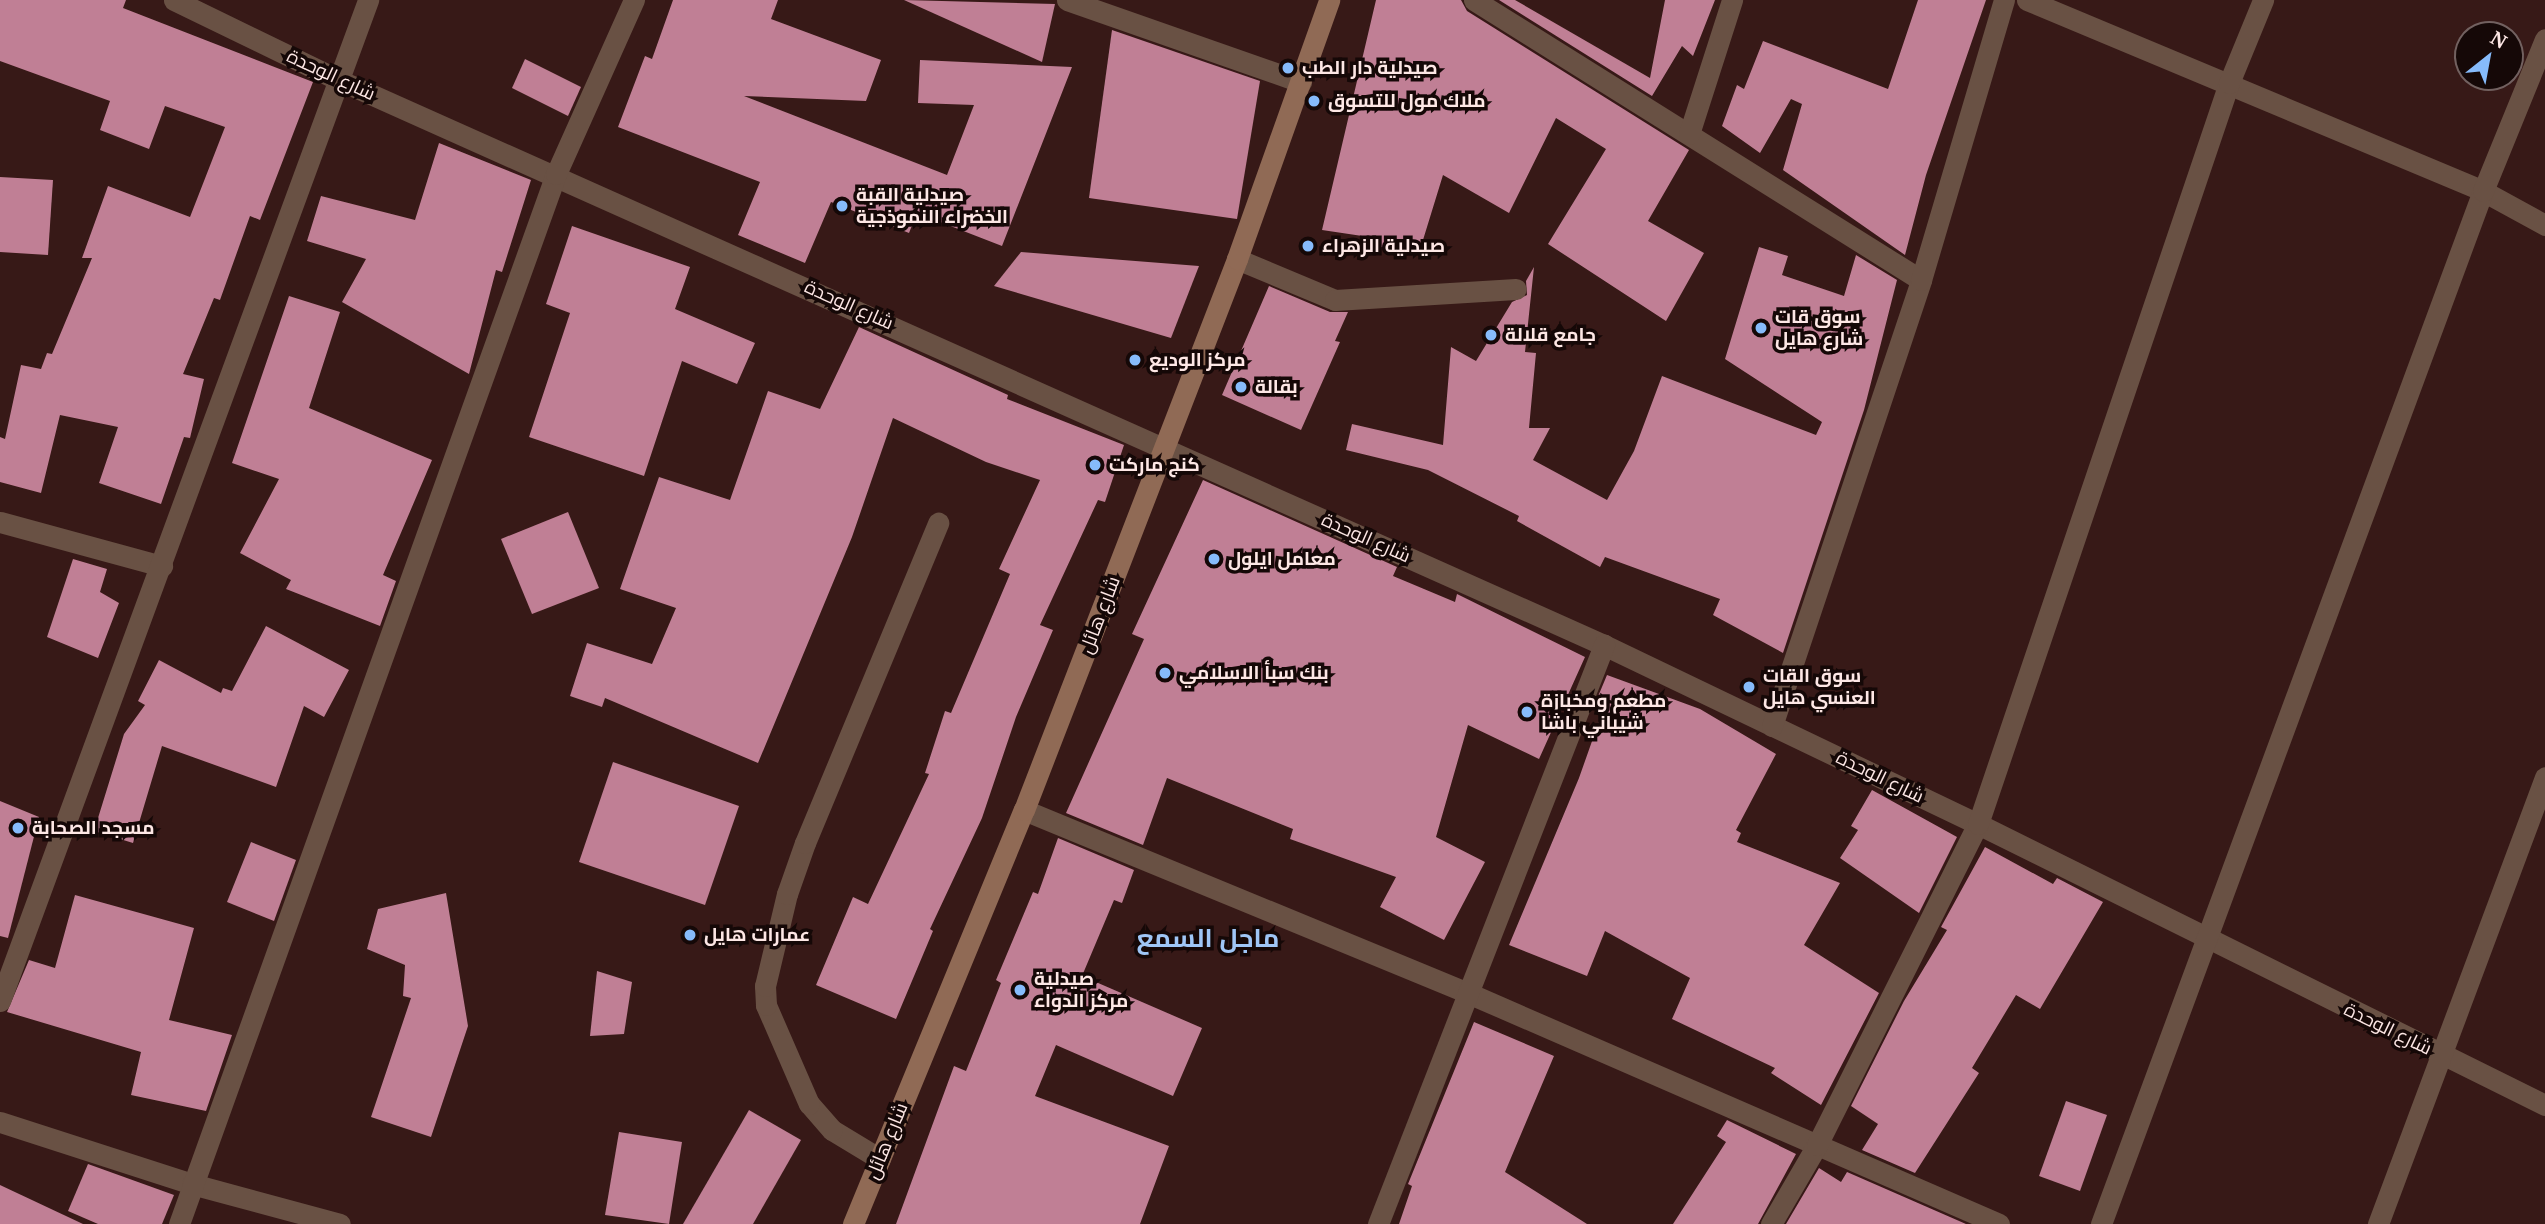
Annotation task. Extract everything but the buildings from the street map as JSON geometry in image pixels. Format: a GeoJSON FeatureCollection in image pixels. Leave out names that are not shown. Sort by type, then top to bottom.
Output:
{"type":"FeatureCollection","features":[{"type":"Feature","properties":{"kind":"street","name":"شارع الوحدة"},"geometry":{"type":"LineString","coordinates":[[174,0],[339,80],[556,174],[1604,645],[1978,824],[2545,1105]]}},
{"type":"Feature","properties":{"kind":"street"},"geometry":{"type":"LineString","coordinates":[[0,1000],[369,0]]}},
{"type":"Feature","properties":{"kind":"street"},"geometry":{"type":"LineString","coordinates":[[179,1224],[556,174],[634,0]]}},
{"type":"Feature","properties":{"kind":"street"},"geometry":{"type":"LineString","coordinates":[[1067,0],[1301,82]]}},
{"type":"Feature","properties":{"kind":"street","name":"شارع هائل"},"geometry":{"type":"LineString","coordinates":[[853,1224],[1024,810],[1237,259],[1329,0]]}},
{"type":"Feature","properties":{"kind":"street"},"geometry":{"type":"LineString","coordinates":[[1474,0],[1921,280]]}},
{"type":"Feature","properties":{"kind":"street"},"geometry":{"type":"LineString","coordinates":[[1689,134],[1732,0]]}},
{"type":"Feature","properties":{"kind":"street"},"geometry":{"type":"LineString","coordinates":[[1772,726],[1921,280],[2004,0]]}},
{"type":"Feature","properties":{"kind":"street"},"geometry":{"type":"LineString","coordinates":[[2027,0],[2483,191],[2545,225]]}},
{"type":"Feature","properties":{"kind":"street"},"geometry":{"type":"LineString","coordinates":[[1771,1224],[1817,1145],[1978,824],[2230,83],[2263,0]]}},
{"type":"Feature","properties":{"kind":"street"},"geometry":{"type":"LineString","coordinates":[[2101,1224],[2483,191],[2545,39]]}},
{"type":"Feature","properties":{"kind":"street"},"geometry":{"type":"LineString","coordinates":[[1237,259],[1335,300],[1516,289]]}},
{"type":"Feature","properties":{"kind":"street"},"geometry":{"type":"LineString","coordinates":[[0,522],[162,566]]}},
{"type":"Feature","properties":{"kind":"street"},"geometry":{"type":"LineString","coordinates":[[880,1159],[832,1129],[809,1104],[774,1026],[765,986],[787,894],[805,843],[938,523]]}},
{"type":"Feature","properties":{"kind":"street"},"geometry":{"type":"LineString","coordinates":[[1378,1224],[1604,645]]}},
{"type":"Feature","properties":{"kind":"street"},"geometry":{"type":"LineString","coordinates":[[2378,1224],[2545,777]]}},
{"type":"Feature","properties":{"kind":"street"},"geometry":{"type":"LineString","coordinates":[[1024,810],[1468,993],[1999,1224]]}},
{"type":"Feature","properties":{"kind":"street"},"geometry":{"type":"LineString","coordinates":[[0,1122],[192,1184],[340,1224]]}},
{"type":"Feature","properties":{"kind":"place","name":"صيدلية دار الطب"},"geometry":{"type":"Point","coordinates":[1288,68]}},
{"type":"Feature","properties":{"kind":"place","name":"ملاك مول للتسوق"},"geometry":{"type":"Point","coordinates":[1314,101]}},
{"type":"Feature","properties":{"kind":"place","name":"صيدلية القبة الخضراء النموذجية"},"geometry":{"type":"Point","coordinates":[842,206]}},
{"type":"Feature","properties":{"kind":"place","name":"صيدلية الزهراء"},"geometry":{"type":"Point","coordinates":[1308,246]}},
{"type":"Feature","properties":{"kind":"place","name":"سوق قات شارع هايل"},"geometry":{"type":"Point","coordinates":[1761,328]}},
{"type":"Feature","properties":{"kind":"place","name":"جامع قلالة"},"geometry":{"type":"Point","coordinates":[1491,335]}},
{"type":"Feature","properties":{"kind":"place","name":"مركز الوديع"},"geometry":{"type":"Point","coordinates":[1135,360]}},
{"type":"Feature","properties":{"kind":"place","name":"بقالة"},"geometry":{"type":"Point","coordinates":[1241,387]}},
{"type":"Feature","properties":{"kind":"place","name":"كنج ماركت"},"geometry":{"type":"Point","coordinates":[1095,465]}},
{"type":"Feature","properties":{"kind":"place","name":"معامل ايلول"},"geometry":{"type":"Point","coordinates":[1214,559]}},
{"type":"Feature","properties":{"kind":"place","name":"بنك سبأ الاسلامي"},"geometry":{"type":"Point","coordinates":[1165,673]}},
{"type":"Feature","properties":{"kind":"place","name":"سوق القات العنسي هايل"},"geometry":{"type":"Point","coordinates":[1749,687]}},
{"type":"Feature","properties":{"kind":"place","name":"مطعم ومخبازة شيباني باشا"},"geometry":{"type":"Point","coordinates":[1527,712]}},
{"type":"Feature","properties":{"kind":"place","name":"مسجد الصحابة"},"geometry":{"type":"Point","coordinates":[18,828]}},
{"type":"Feature","properties":{"kind":"place","name":"عمارات هايل"},"geometry":{"type":"Point","coordinates":[690,935]}},
{"type":"Feature","properties":{"kind":"place","name":"صيدلية مركز الدواء"},"geometry":{"type":"Point","coordinates":[1020,990]}},
{"type":"Feature","properties":{"kind":"district","name":"ماجل السمع"},"geometry":{"type":"Point","coordinates":[1208,938]}}]}
